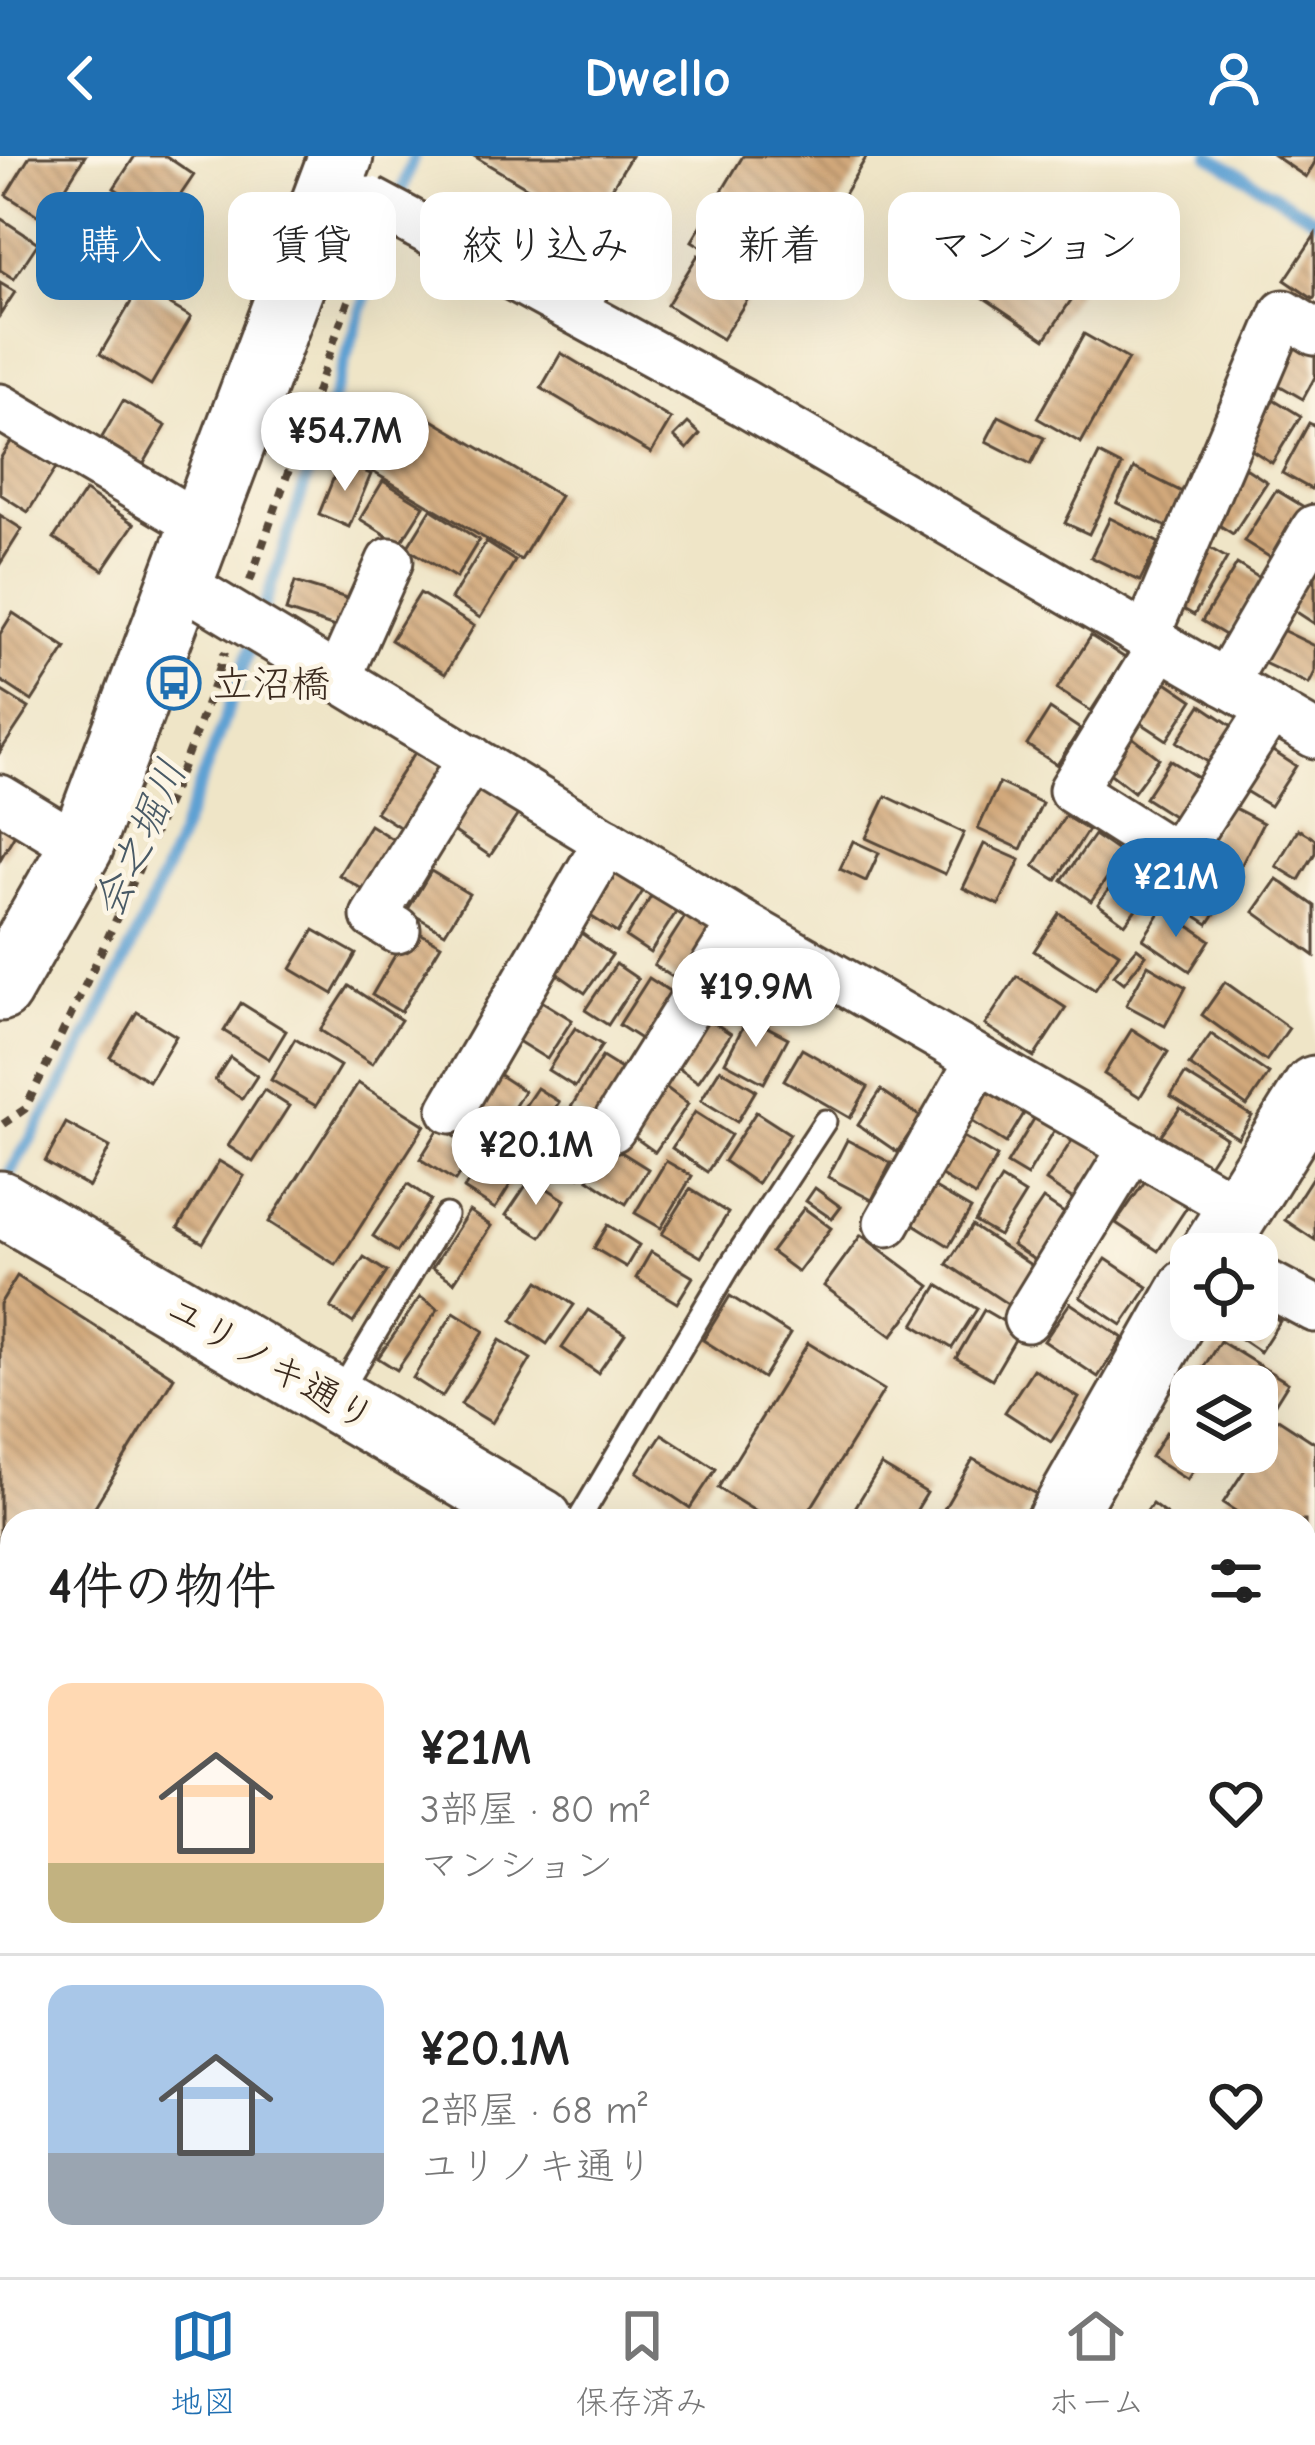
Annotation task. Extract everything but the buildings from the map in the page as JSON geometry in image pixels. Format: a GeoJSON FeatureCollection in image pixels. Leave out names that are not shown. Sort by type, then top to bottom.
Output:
{"type":"FeatureCollection","features":[{"type":"Feature","properties":{"kind":"street"},"geometry":{"type":"LineString","coordinates":[[0,989],[81,847],[212,588],[334,173],[655,366],[1315,735]]}},
{"type":"Feature","properties":{"kind":"street"},"geometry":{"type":"LineString","coordinates":[[1271,710],[1175,856],[1072,790],[1153,641],[1284,313],[1315,332]]}},
{"type":"Feature","properties":{"kind":"street"},"geometry":{"type":"LineString","coordinates":[[0,407],[282,644],[741,923],[1132,1148],[1202,1233]]}},
{"type":"Feature","properties":{"kind":"street"},"geometry":{"type":"LineString","coordinates":[[1226,683],[1315,528]]}},
{"type":"Feature","properties":{"kind":"street"},"geometry":{"type":"LineString","coordinates":[[338,678],[390,561]]}},
{"type":"Feature","properties":{"kind":"street"},"geometry":{"type":"LineString","coordinates":[[397,930],[374,916],[471,758]]}},
{"type":"Feature","properties":{"kind":"street"},"geometry":{"type":"LineString","coordinates":[[0,798],[81,847]]}},
{"type":"Feature","properties":{"kind":"street"},"geometry":{"type":"LineString","coordinates":[[451,1111],[607,841]]}},
{"type":"Feature","properties":{"kind":"street"},"geometry":{"type":"LineString","coordinates":[[612,1129],[741,923]]}},
{"type":"Feature","properties":{"kind":"street"},"geometry":{"type":"LineString","coordinates":[[887,1223],[979,1060]]}},
{"type":"Feature","properties":{"kind":"street"},"geometry":{"type":"LineString","coordinates":[[1234,1233],[1315,1088]]}},
{"type":"Feature","properties":{"kind":"street"},"geometry":{"type":"LineString","coordinates":[[1027,1319],[1132,1148]]}},
{"type":"Feature","properties":{"kind":"street","name":"ユリノキ通り"},"geometry":{"type":"LineString","coordinates":[[8,1208],[521,1509]]}},
{"type":"Feature","properties":{"kind":"street"},"geometry":{"type":"LineString","coordinates":[[1278,1288],[1315,1309]]}},
{"type":"Feature","properties":{"kind":"street"},"geometry":{"type":"LineString","coordinates":[[1066,1509],[1170,1339]]}},
{"type":"Feature","properties":{"kind":"lane"},"geometry":{"type":"LineString","coordinates":[[561,310],[572,300]]}},
{"type":"Feature","properties":{"kind":"lane"},"geometry":{"type":"LineString","coordinates":[[585,1509],[728,1269],[825,1121]]}},
{"type":"Feature","properties":{"kind":"lane"},"geometry":{"type":"LineString","coordinates":[[335,1400],[446,1215]]}},
{"type":"Feature","properties":{"kind":"path"},"geometry":{"type":"LineString","coordinates":[[1,1125],[26,1109],[172,791],[212,588],[344,300]]}},
{"type":"Feature","properties":{"kind":"waterway","name":"会之堀川"},"geometry":{"type":"LineString","coordinates":[[0,1188],[71,1068],[133,943],[188,815],[237,685],[414,156]]}},
{"type":"Feature","properties":{"kind":"waterway"},"geometry":{"type":"LineString","coordinates":[[1210,156],[1315,219]]}},
{"type":"Feature","properties":{"kind":"place","name":"立沼橋"},"geometry":{"type":"Point","coordinates":[174,683]}}]}
